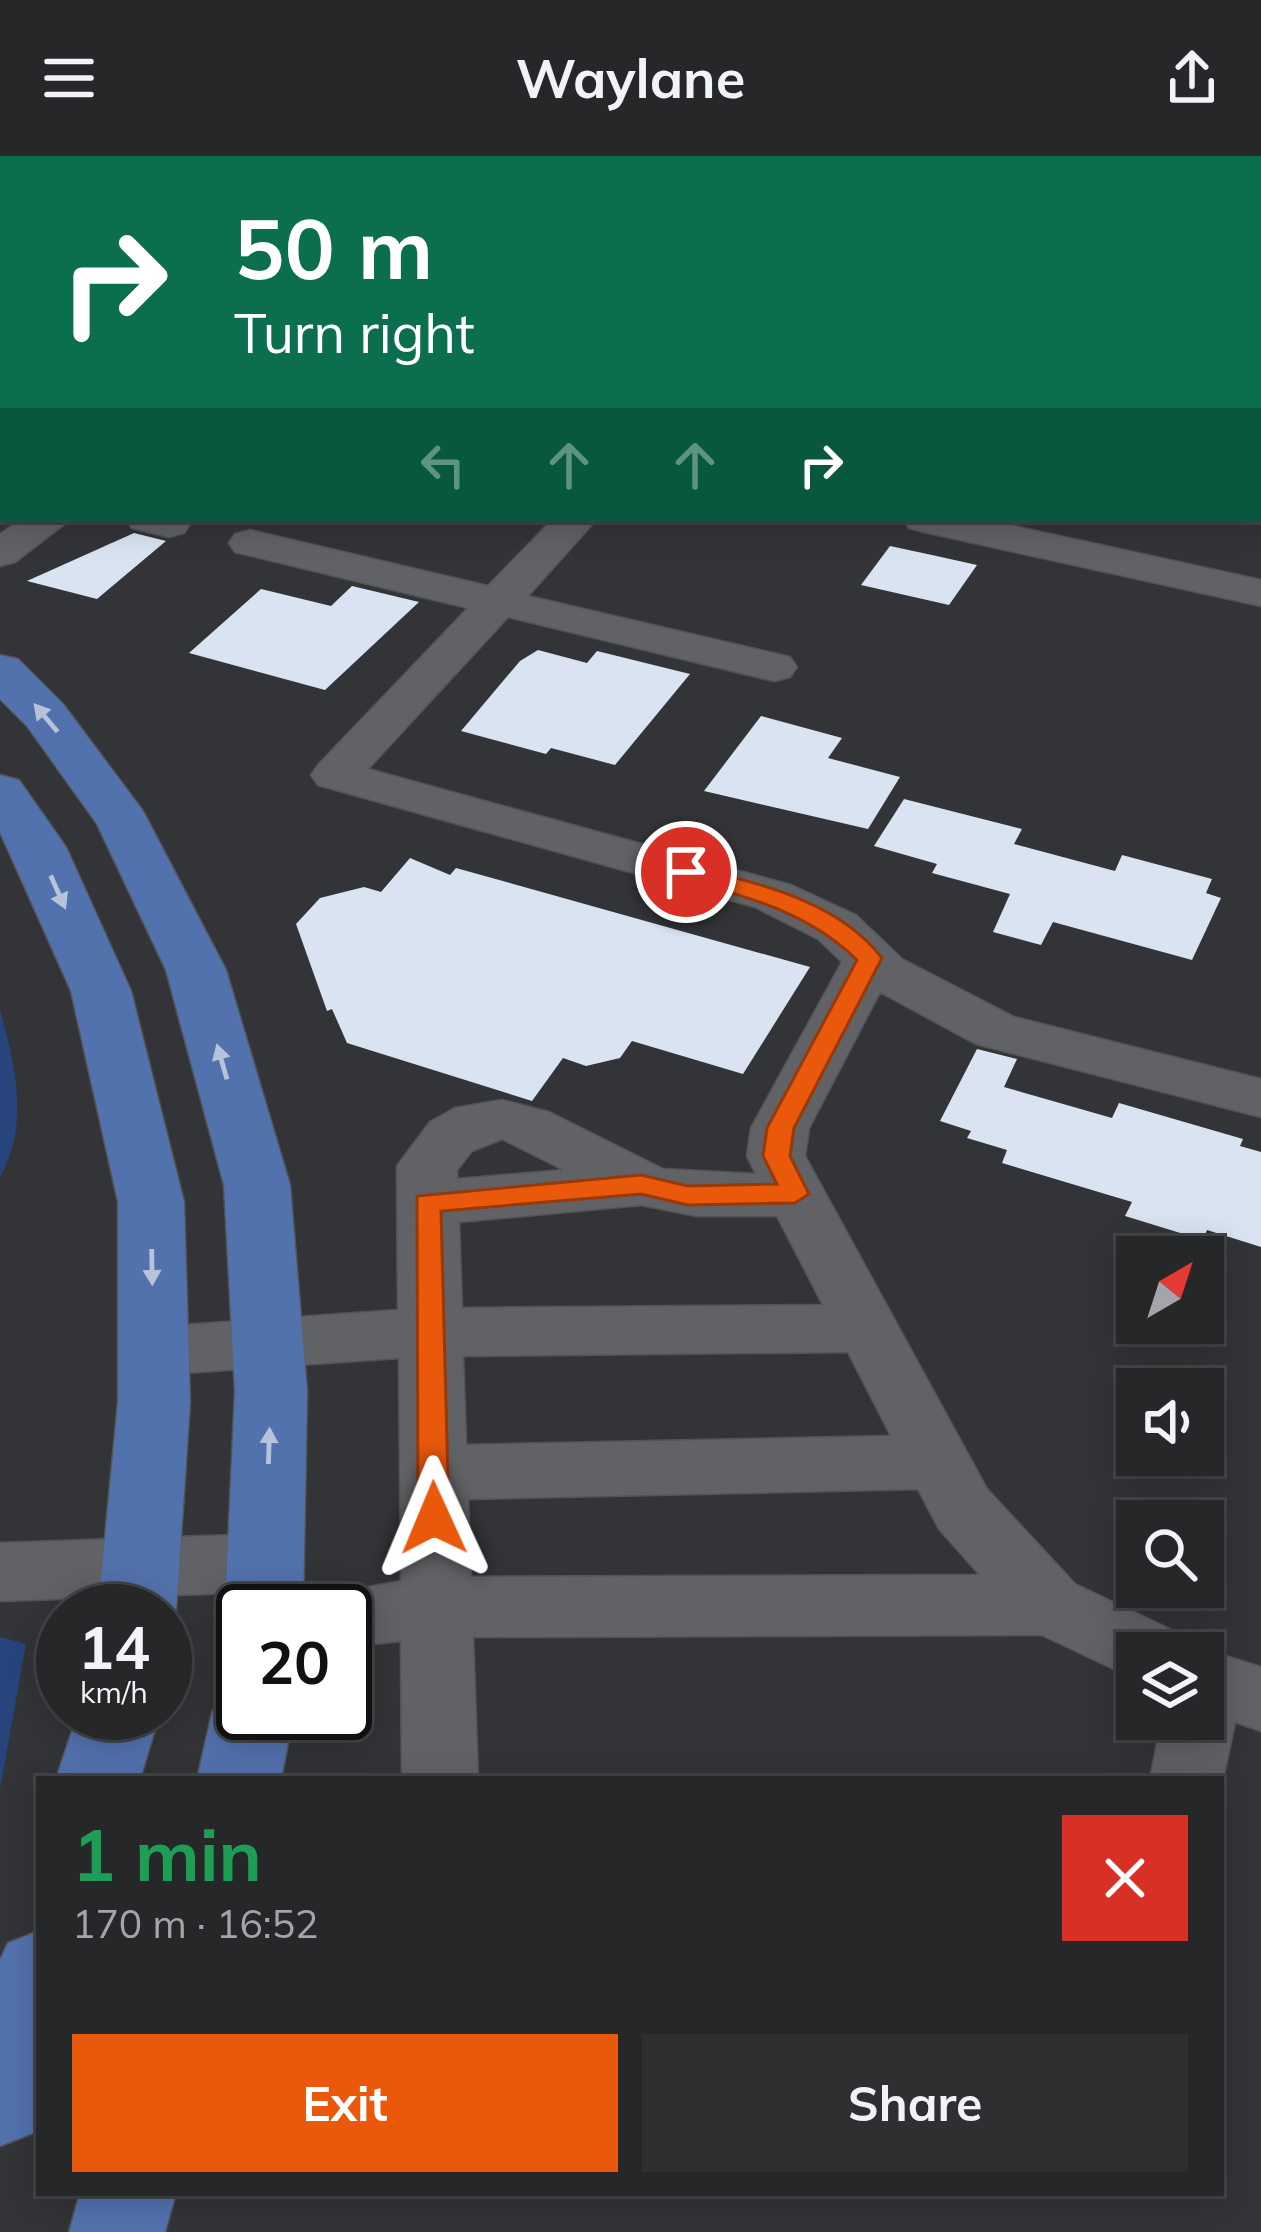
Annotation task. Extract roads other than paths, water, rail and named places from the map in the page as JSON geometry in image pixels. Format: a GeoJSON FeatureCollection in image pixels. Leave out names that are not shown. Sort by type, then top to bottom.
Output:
{"type":"FeatureCollection","features":[{"type":"Feature","properties":{"kind":"main road"},"geometry":{"type":"LineString","coordinates":[[0,670],[45,715],[124,823],[196,970],[257,1185],[268,1342],[265,1584]]}},
{"type":"Feature","properties":{"kind":"main road"},"geometry":{"type":"LineString","coordinates":[[0,790],[38,847],[101,991],[151,1202],[154,1351],[139,1584]]}},
{"type":"Feature","properties":{"kind":"main road"},"geometry":{"type":"LineString","coordinates":[[99,1776],[110,1740]]}},
{"type":"Feature","properties":{"kind":"main road"},"geometry":{"type":"LineString","coordinates":[[240,1776],[247,1740]]}},
{"type":"Feature","properties":{"kind":"main road"},"geometry":{"type":"LineString","coordinates":[[0,2100],[36,1991]]}},
{"type":"Feature","properties":{"kind":"main road"},"geometry":{"type":"LineString","coordinates":[[117,2232],[127,2196]]}},
{"type":"Feature","properties":{"kind":"street"},"geometry":{"type":"LineString","coordinates":[[0,553],[46,522]]}},
{"type":"Feature","properties":{"kind":"street"},"geometry":{"type":"LineString","coordinates":[[573,522],[335,775],[773,896],[837,927],[870,958],[996,1030],[1261,1098]]}},
{"type":"Feature","properties":{"kind":"street"},"geometry":{"type":"LineString","coordinates":[[938,522],[1261,593]]}},
{"type":"Feature","properties":{"kind":"street"},"geometry":{"type":"LineString","coordinates":[[250,543],[774,667]]}},
{"type":"Feature","properties":{"kind":"street"},"geometry":{"type":"LineString","coordinates":[[870,958],[780,1128],[776,1156],[963,1509],[1050,1605],[1116,1641]]}},
{"type":"Feature","properties":{"kind":"street"},"geometry":{"type":"LineString","coordinates":[[440,1776],[427,1166],[445,1136],[476,1120],[537,1125],[641,1184],[688,1196],[795,1194]]}},
{"type":"Feature","properties":{"kind":"street"},"geometry":{"type":"LineString","coordinates":[[154,1351],[430,1332],[865,1328]]}},
{"type":"Feature","properties":{"kind":"street"},"geometry":{"type":"LineString","coordinates":[[433,1473],[938,1462]]}},
{"type":"Feature","properties":{"kind":"street"},"geometry":{"type":"LineString","coordinates":[[0,1572],[93,1584]]}},
{"type":"Feature","properties":{"kind":"street"},"geometry":{"type":"LineString","coordinates":[[372,1613],[436,1607],[1050,1605]]}},
{"type":"Feature","properties":{"kind":"street"},"geometry":{"type":"LineString","coordinates":[[1188,1776],[1194,1740]]}}]}
